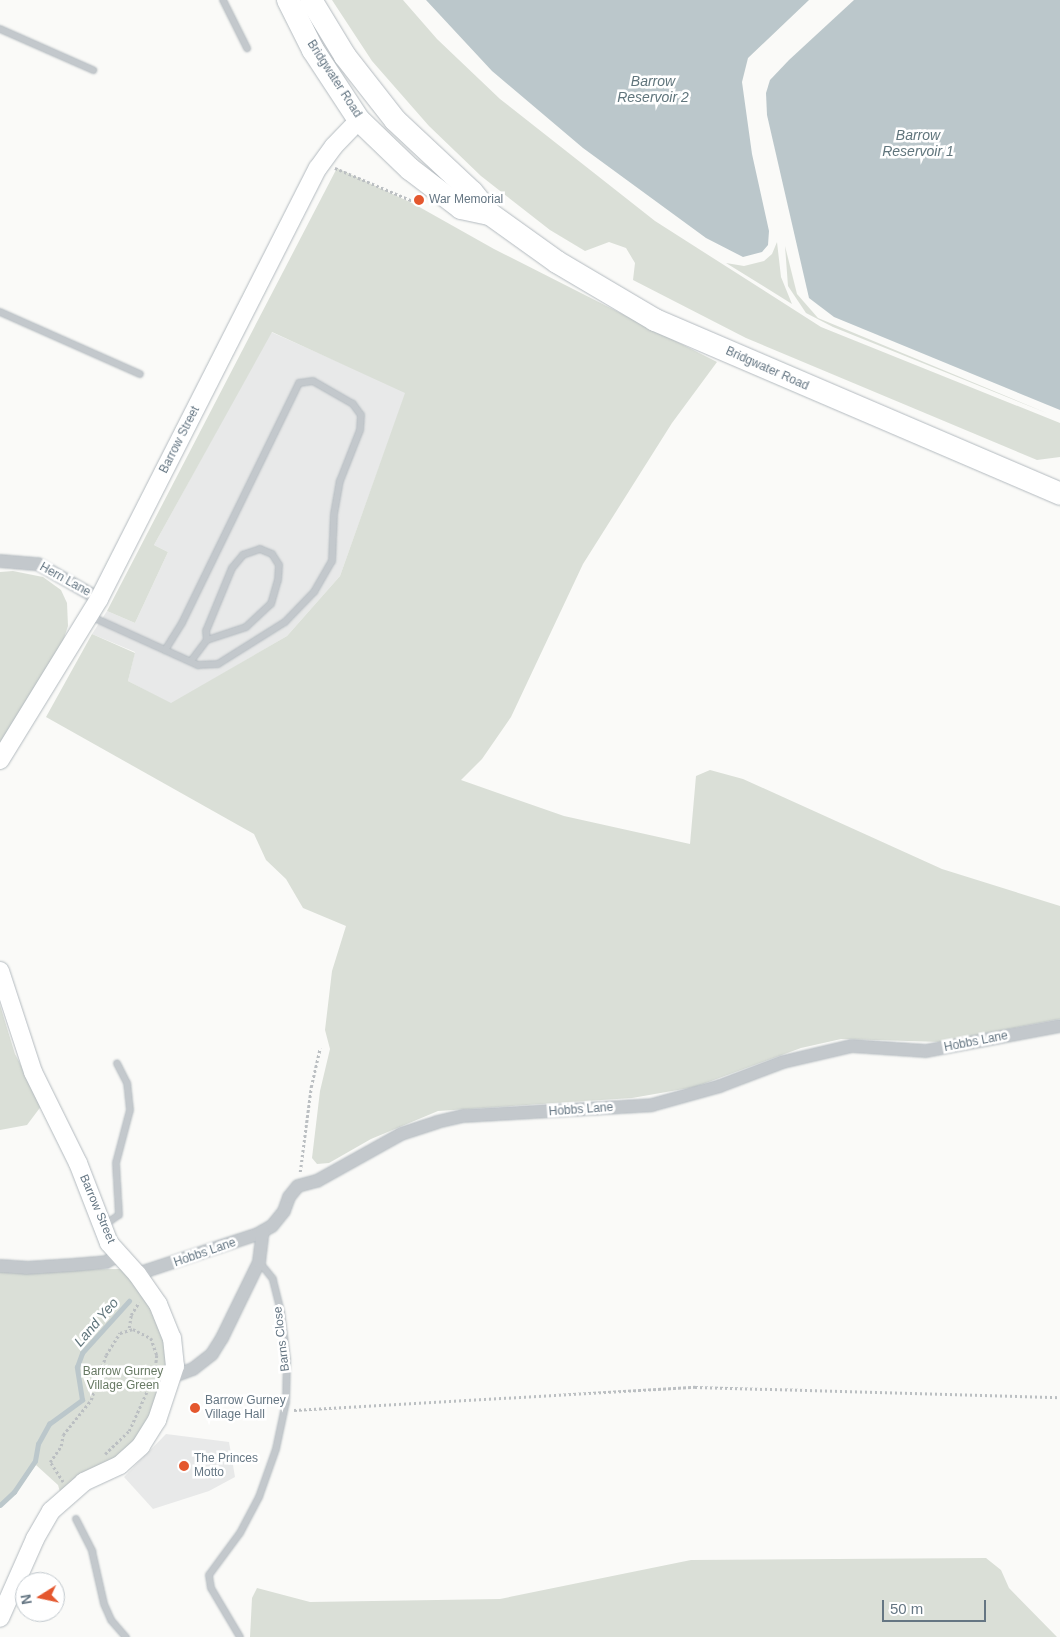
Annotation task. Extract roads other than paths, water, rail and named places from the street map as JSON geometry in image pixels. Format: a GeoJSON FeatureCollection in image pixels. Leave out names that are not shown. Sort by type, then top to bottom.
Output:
{"type":"FeatureCollection","features":[{"type":"Feature","properties":{"kind":"highway","name":"Bridgwater Road"},"geometry":{"type":"LineString","coordinates":[[288,0],[313,50],[359,120],[396,158],[460,208],[490,214]]}},
{"type":"Feature","properties":{"kind":"highway","name":"Bridgwater Road"},"geometry":{"type":"LineString","coordinates":[[311,0],[345,56],[395,120],[472,192],[490,214],[599,290],[655,320],[1060,494]]}},
{"type":"Feature","properties":{"kind":"highway"},"geometry":{"type":"LineString","coordinates":[[345,56],[355,82],[365,98],[366,110],[359,120]]}},
{"type":"Feature","properties":{"kind":"highway"},"geometry":{"type":"LineString","coordinates":[[345,56],[364,69],[402,115],[461,174],[472,192]]}},
{"type":"Feature","properties":{"kind":"highway"},"geometry":{"type":"LineString","coordinates":[[359,120],[395,120]]}},
{"type":"Feature","properties":{"kind":"main road","name":"Barrow Street"},"geometry":{"type":"LineString","coordinates":[[0,760],[89,616],[322,163],[343,135],[359,120]]}},
{"type":"Feature","properties":{"kind":"main road","name":"Barrow Street"},"geometry":{"type":"LineString","coordinates":[[0,971],[27,1057],[78,1163],[102,1226],[119,1255],[149,1289],[172,1338],[172,1377],[157,1420],[142,1446],[120,1464],[84,1482],[67,1484],[42,1525],[0,1618]]}},
{"type":"Feature","properties":{"kind":"street","name":"Hern Lane"},"geometry":{"type":"LineString","coordinates":[[0,561],[38,564],[98,599]]}},
{"type":"Feature","properties":{"kind":"street","name":"Hobbs Lane"},"geometry":{"type":"LineString","coordinates":[[137,1274],[201,1255],[264,1231],[284,1211],[289,1197],[298,1186],[316,1181],[401,1134],[436,1122],[464,1116],[652,1106],[712,1089],[782,1062],[852,1046],[926,1051],[1060,1026]]}},
{"type":"Feature","properties":{"kind":"street"},"geometry":{"type":"LineString","coordinates":[[172,1377],[193,1368],[212,1354],[259,1262],[264,1231]]}},
{"type":"Feature","properties":{"kind":"street"},"geometry":{"type":"LineString","coordinates":[[0,1266],[26,1268],[106,1262],[119,1255]]}},
{"type":"Feature","properties":{"kind":"lane"},"geometry":{"type":"LineString","coordinates":[[223,0],[247,48]]}},
{"type":"Feature","properties":{"kind":"lane"},"geometry":{"type":"LineString","coordinates":[[0,28],[93,70]]}},
{"type":"Feature","properties":{"kind":"lane"},"geometry":{"type":"LineString","coordinates":[[0,312],[140,374]]}},
{"type":"Feature","properties":{"kind":"lane"},"geometry":{"type":"LineString","coordinates":[[89,616],[198,665],[218,664],[285,622],[314,592],[332,561],[334,514],[340,481],[360,430],[360,415],[353,404],[313,380],[299,382],[182,623],[165,650]]}},
{"type":"Feature","properties":{"kind":"lane"},"geometry":{"type":"LineString","coordinates":[[191,661],[207,640],[246,627],[271,604],[278,580],[279,565],[272,554],[260,549],[243,555],[232,568],[206,631],[207,640]]}},
{"type":"Feature","properties":{"kind":"lane"},"geometry":{"type":"LineString","coordinates":[[102,1226],[119,1215],[116,1163],[130,1110],[127,1083],[117,1063]]}},
{"type":"Feature","properties":{"kind":"lane","name":"Barns Close"},"geometry":{"type":"LineString","coordinates":[[240,1637],[211,1588],[209,1575],[240,1533],[259,1498],[276,1449],[285,1411],[287,1360],[281,1312],[273,1279],[259,1262]]}},
{"type":"Feature","properties":{"kind":"lane"},"geometry":{"type":"LineString","coordinates":[[76,1519],[92,1550],[104,1604],[111,1620],[126,1637]]}},
{"type":"Feature","properties":{"kind":"water","name":"Barrow Reservoir 2"},"geometry":{"type":"Polygon","coordinates":[[[426,0],[809,0],[748,58],[742,82],[752,154],[769,231],[768,245],[762,252],[743,257],[706,238],[583,148],[492,71],[426,0]]]}},
{"type":"Feature","properties":{"kind":"water","name":"Barrow Reservoir 1"},"geometry":{"type":"Polygon","coordinates":[[[854,0],[1060,0],[1060,410],[834,317],[809,298],[767,115],[766,93],[770,80],[854,0]]]}},
{"type":"Feature","properties":{"kind":"waterway","name":"Land Yeo"},"geometry":{"type":"LineString","coordinates":[[0,1505],[14,1492],[35,1461],[38,1444],[49,1424],[82,1400],[77,1367],[82,1353],[129,1301]]}},
{"type":"Feature","properties":{"kind":"place","name":"War Memorial"},"geometry":{"type":"Point","coordinates":[419,200]}},
{"type":"Feature","properties":{"kind":"place","name":"Barrow Gurney Village Hall"},"geometry":{"type":"Point","coordinates":[195,1408]}},
{"type":"Feature","properties":{"kind":"place","name":"The Princes Motto"},"geometry":{"type":"Point","coordinates":[184,1466]}},
{"type":"Feature","properties":{"kind":"park label","name":"Barrow Gurney Village Green"},"geometry":{"type":"Point","coordinates":[123,1379]}}]}
